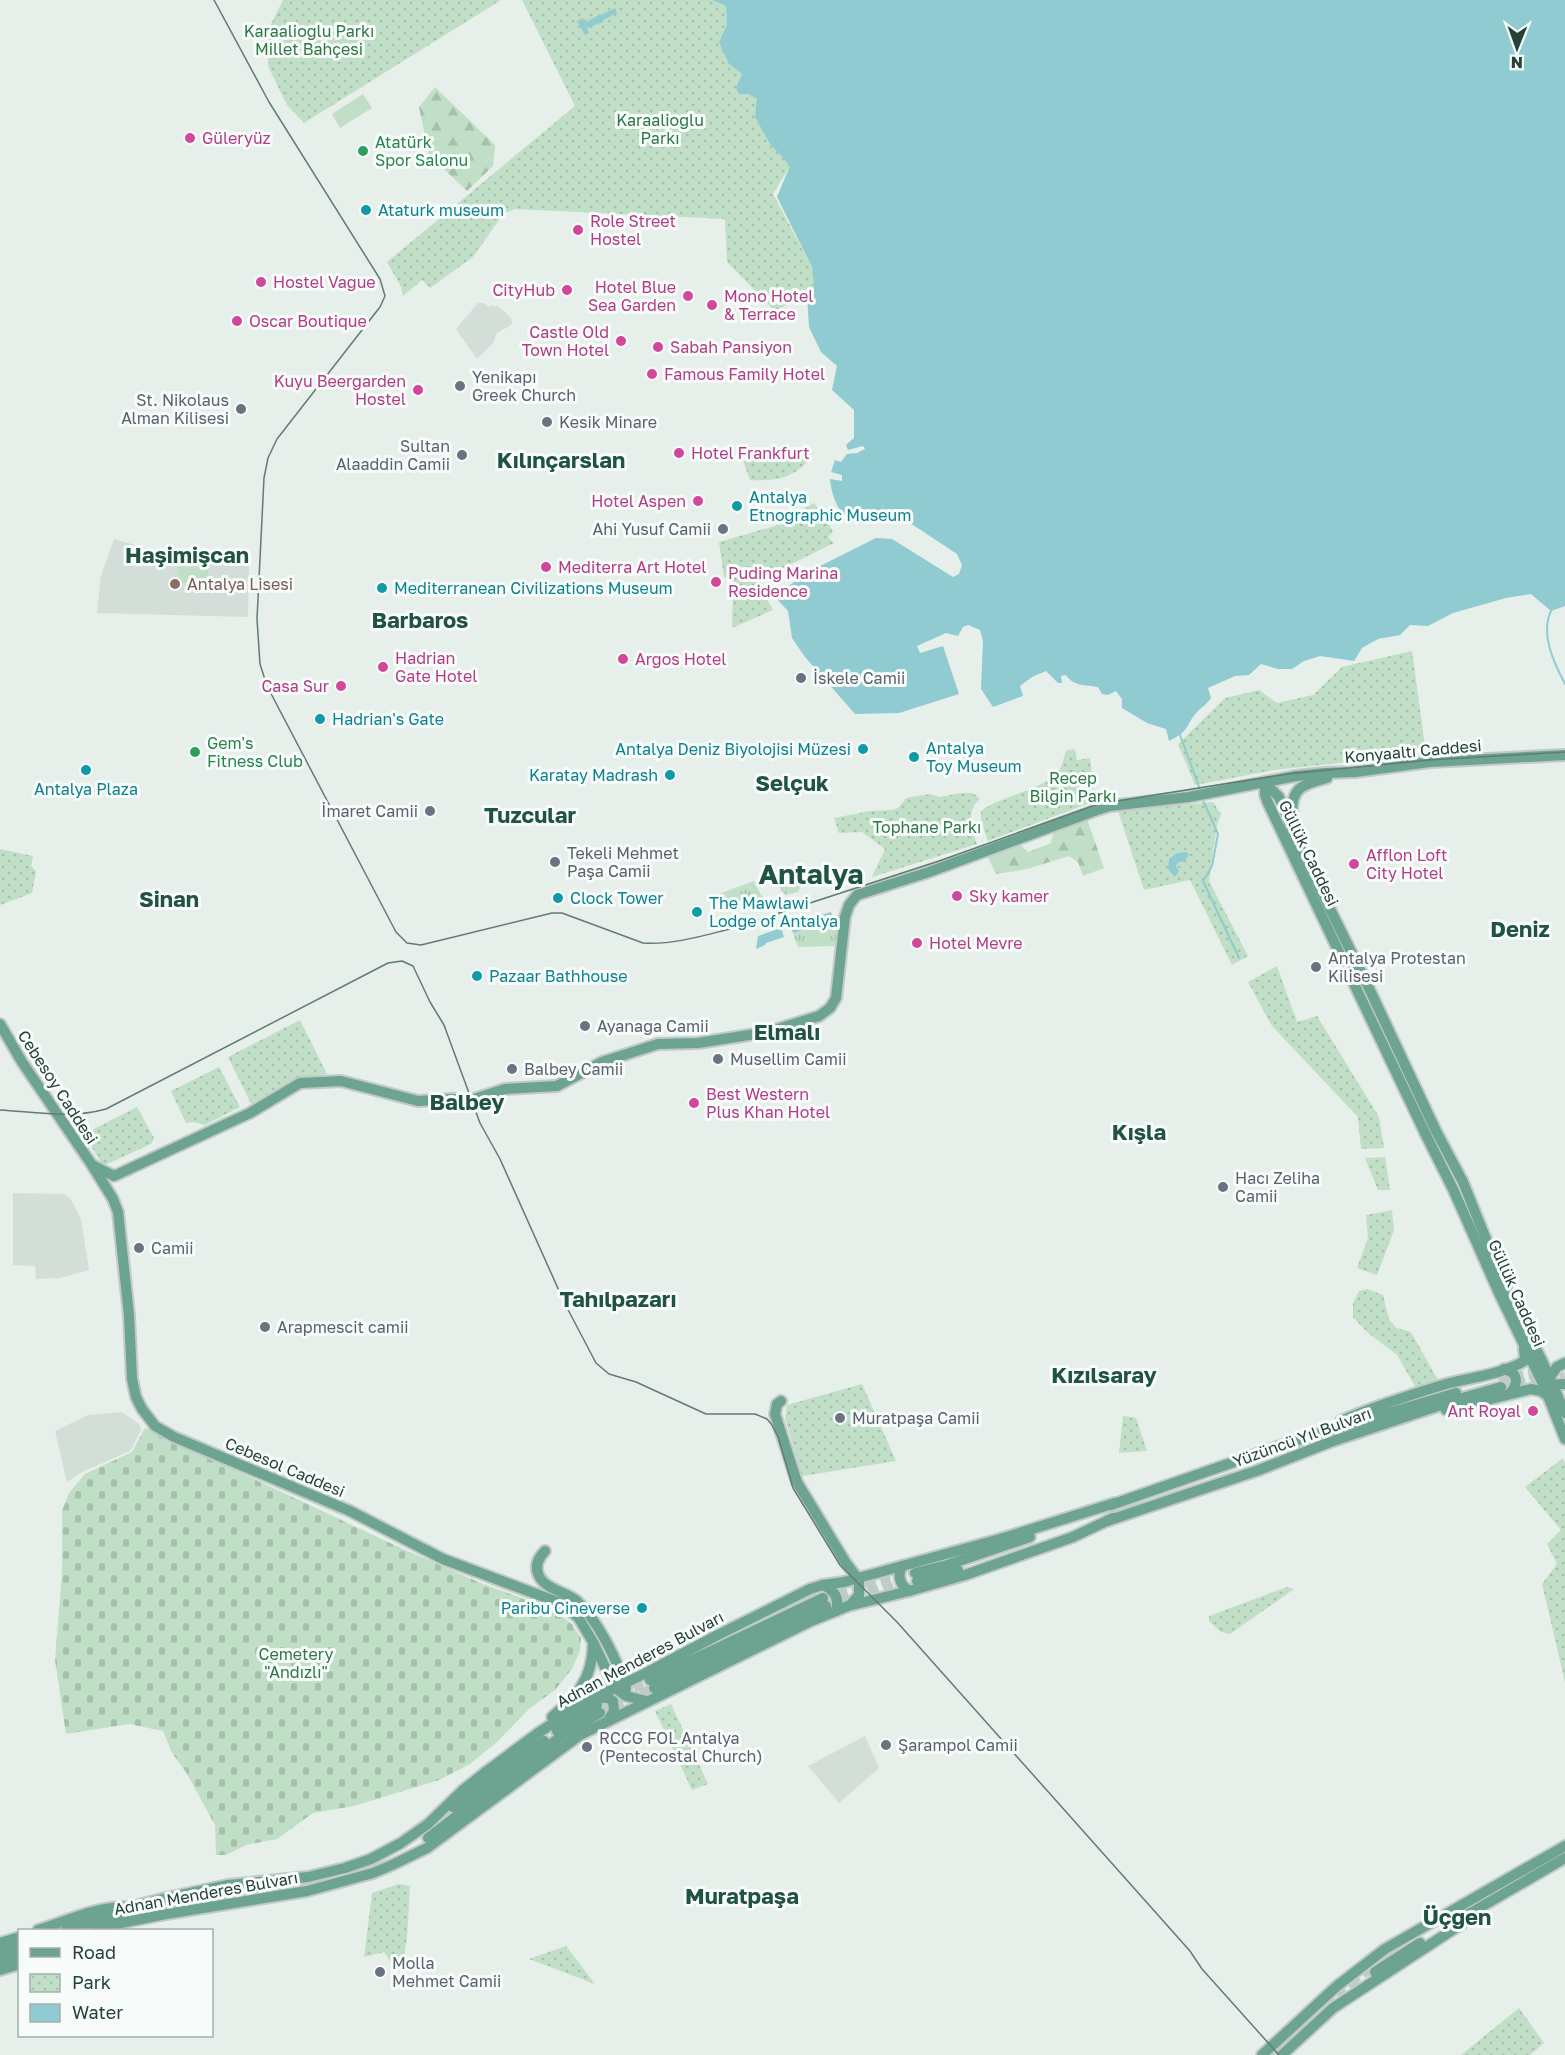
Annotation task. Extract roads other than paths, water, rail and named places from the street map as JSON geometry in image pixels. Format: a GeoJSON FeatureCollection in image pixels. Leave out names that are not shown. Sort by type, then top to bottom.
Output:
{"type":"FeatureCollection","features":[{"type":"Feature","properties":{"kind":"main road","name":"Konyaaltı Caddesi"},"geometry":{"type":"LineString","coordinates":[[114,1176],[250,1113],[300,1083],[341,1082],[418,1101],[452,1099],[468,1101],[505,1089],[557,1086],[602,1062],[658,1044],[698,1043],[777,1029],[819,1016],[830,1008],[836,998],[845,917],[849,905],[857,895],[929,872],[1096,810],[1110,806],[1193,796],[1296,776],[1343,773],[1430,762],[1565,755]]}},
{"type":"Feature","properties":{"kind":"main road"},"geometry":{"type":"LineString","coordinates":[[1291,825],[1296,792],[1301,785],[1343,773]]}},
{"type":"Feature","properties":{"kind":"main road","name":"Güllük Caddesi"},"geometry":{"type":"LineString","coordinates":[[1265,783],[1279,797],[1296,840],[1436,1131],[1465,1186],[1506,1289],[1544,1375],[1565,1439]]}},
{"type":"Feature","properties":{"kind":"main road","name":"Güllük Caddesi"},"geometry":{"type":"LineString","coordinates":[[1265,783],[1268,803],[1451,1184],[1498,1293],[1524,1345],[1565,1412]]}},
{"type":"Feature","properties":{"kind":"main road","name":"Cebesoy Caddesi"},"geometry":{"type":"LineString","coordinates":[[0,1024],[48,1102],[92,1165]]}},
{"type":"Feature","properties":{"kind":"main road"},"geometry":{"type":"LineString","coordinates":[[92,1165],[114,1176],[113,1199]]}},
{"type":"Feature","properties":{"kind":"main road","name":"Cebesol Caddesi"},"geometry":{"type":"LineString","coordinates":[[92,1165],[113,1199],[118,1212],[132,1379],[136,1397],[155,1426],[174,1437],[350,1511],[443,1559],[560,1603],[578,1617],[620,1686]]}},
{"type":"Feature","properties":{"kind":"main road"},"geometry":{"type":"LineString","coordinates":[[1288,1443],[1386,1402],[1508,1368],[1525,1360],[1524,1345]]}},
{"type":"Feature","properties":{"kind":"main road"},"geometry":{"type":"LineString","coordinates":[[1503,1387],[1537,1389],[1551,1362],[1565,1362]]}},
{"type":"Feature","properties":{"kind":"main road"},"geometry":{"type":"LineString","coordinates":[[1525,1390],[1565,1362]]}},
{"type":"Feature","properties":{"kind":"main road"},"geometry":{"type":"LineString","coordinates":[[1508,1368],[1544,1375],[1565,1384]]}},
{"type":"Feature","properties":{"kind":"main road"},"geometry":{"type":"LineString","coordinates":[[1503,1387],[1516,1386],[1516,1379],[1508,1368]]}},
{"type":"Feature","properties":{"kind":"main road","name":"Yüzüncü Yıl Bulvarı"},"geometry":{"type":"LineString","coordinates":[[844,1582],[1000,1539],[1115,1503],[1288,1443],[1412,1405],[1503,1387]]}},
{"type":"Feature","properties":{"kind":"main road","name":"Yüzüncü Yıl Bulvarı"},"geometry":{"type":"LineString","coordinates":[[1115,1503],[916,1577],[968,1567],[1259,1470],[1332,1441],[1459,1398],[1503,1387]]}},
{"type":"Feature","properties":{"kind":"main road"},"geometry":{"type":"LineString","coordinates":[[1565,1398],[1565,1412]]}},
{"type":"Feature","properties":{"kind":"main road"},"geometry":{"type":"LineString","coordinates":[[781,1401],[777,1404],[776,1414],[797,1482],[846,1563],[858,1577],[859,1595],[848,1606]]}},
{"type":"Feature","properties":{"kind":"main road","name":"Yüzüncü Yıl Bulvarı"},"geometry":{"type":"LineString","coordinates":[[864,1601],[909,1592],[965,1575],[1072,1537],[1113,1518]]}},
{"type":"Feature","properties":{"kind":"main road"},"geometry":{"type":"LineString","coordinates":[[428,1824],[491,1781],[564,1726],[603,1710],[625,1705],[626,1696],[620,1686],[616,1666],[592,1617],[568,1594],[544,1582],[539,1576],[537,1567],[539,1557],[545,1551]]}},
{"type":"Feature","properties":{"kind":"main road"},"geometry":{"type":"LineString","coordinates":[[846,1563],[871,1573]]}},
{"type":"Feature","properties":{"kind":"main road"},"geometry":{"type":"LineString","coordinates":[[902,1566],[900,1579],[909,1592]]}},
{"type":"Feature","properties":{"kind":"main road","name":"Adnan Menderes Bulvarı"},"geometry":{"type":"LineString","coordinates":[[649,1681],[714,1636],[810,1589],[823,1584],[844,1582]]}},
{"type":"Feature","properties":{"kind":"main road"},"geometry":{"type":"LineString","coordinates":[[823,1584],[830,1588],[836,1596],[828,1605]]}},
{"type":"Feature","properties":{"kind":"main road","name":"Adnan Menderes Bulvarı"},"geometry":{"type":"LineString","coordinates":[[98,1929],[243,1900],[307,1891],[392,1866],[427,1848],[580,1735],[603,1710],[620,1686],[649,1681],[828,1605],[848,1606],[864,1601]]}},
{"type":"Feature","properties":{"kind":"main road","name":"Adnan Menderes Bulvarı"},"geometry":{"type":"LineString","coordinates":[[69,1929],[118,1914],[131,1907],[228,1885],[308,1877],[336,1871],[371,1859],[401,1844],[428,1824],[463,1790],[538,1733],[603,1710],[647,1701],[828,1605]]}},
{"type":"Feature","properties":{"kind":"main road"},"geometry":{"type":"LineString","coordinates":[[538,1733],[584,1684],[592,1658],[593,1642]]}},
{"type":"Feature","properties":{"kind":"main road"},"geometry":{"type":"LineString","coordinates":[[616,1666],[628,1674],[649,1681]]}},
{"type":"Feature","properties":{"kind":"main road"},"geometry":{"type":"LineString","coordinates":[[626,1696],[647,1701]]}},
{"type":"Feature","properties":{"kind":"main road"},"geometry":{"type":"LineString","coordinates":[[1282,2055],[1368,1974],[1452,1917],[1462,1905],[1565,1846]]}},
{"type":"Feature","properties":{"kind":"main road"},"geometry":{"type":"LineString","coordinates":[[1262,2055],[1337,1986],[1368,1974],[1565,1857]]}},
{"type":"Feature","properties":{"kind":"main road"},"geometry":{"type":"LineString","coordinates":[[42,1929],[117,1906],[131,1907]]}},
{"type":"Feature","properties":{"kind":"main road"},"geometry":{"type":"LineString","coordinates":[[118,1929],[136,1921]]}},
{"type":"Feature","properties":{"kind":"main road"},"geometry":{"type":"LineString","coordinates":[[0,1943],[18,1937]]}},
{"type":"Feature","properties":{"kind":"main road"},"geometry":{"type":"LineString","coordinates":[[0,1952],[18,1947]]}},
{"type":"Feature","properties":{"kind":"main road"},"geometry":{"type":"LineString","coordinates":[[0,1961],[18,1956]]}},
{"type":"Feature","properties":{"kind":"main road"},"geometry":{"type":"LineString","coordinates":[[0,1970],[18,1965]]}},
{"type":"Feature","properties":{"kind":"water"},"geometry":{"type":"Polygon","coordinates":[[[712,0],[1565,0],[1565,606],[1551,611],[1531,594],[1506,598],[1453,613],[1428,626],[1410,625],[1400,635],[1378,639],[1362,648],[1354,661],[1320,656],[1304,661],[1292,669],[1278,669],[1261,664],[1249,675],[1235,676],[1208,688],[1211,698],[1197,712],[1184,731],[1169,741],[1166,729],[1147,723],[1122,708],[1122,699],[1116,691],[1108,695],[1102,694],[1098,687],[1076,683],[1066,675],[1061,676],[1062,683],[1058,683],[1046,671],[1020,686],[1023,696],[993,707],[981,689],[983,641],[980,630],[968,625],[963,627],[958,636],[946,633],[917,646],[920,653],[943,646],[959,694],[899,713],[855,714],[805,657],[792,638],[788,611],[776,598],[811,567],[814,569],[876,538],[892,539],[953,577],[959,574],[962,565],[957,554],[901,517],[875,518],[871,523],[856,523],[845,516],[837,505],[830,479],[842,481],[842,475],[831,472],[835,460],[841,462],[847,454],[865,449],[863,446],[848,450],[846,445],[854,438],[854,410],[832,390],[837,366],[821,352],[809,327],[807,295],[814,287],[812,267],[777,197],[790,166],[770,144],[755,117],[757,99],[748,94],[739,94],[736,88],[742,74],[729,64],[719,42],[727,25],[726,6],[712,0]]]}},
{"type":"Feature","properties":{"kind":"water"},"geometry":{"type":"Polygon","coordinates":[[[615,8],[617,13],[587,28],[589,33],[585,35],[577,21],[583,18],[585,23],[615,8]]]}},
{"type":"Feature","properties":{"kind":"water"},"geometry":{"type":"Polygon","coordinates":[[[1177,853],[1189,854],[1185,861],[1178,862],[1176,866],[1179,871],[1175,877],[1168,869],[1169,859],[1177,853]]]}},
{"type":"Feature","properties":{"kind":"water"},"geometry":{"type":"Polygon","coordinates":[[[831,912],[833,920],[793,933],[790,925],[831,912]]]}},
{"type":"Feature","properties":{"kind":"water"},"geometry":{"type":"Polygon","coordinates":[[[781,928],[784,937],[756,949],[758,936],[781,928]]]}},
{"type":"Feature","properties":{"kind":"waterway"},"geometry":{"type":"LineString","coordinates":[[1551,611],[1547,629],[1548,639],[1553,658],[1565,684]]}},
{"type":"Feature","properties":{"kind":"waterway"},"geometry":{"type":"LineString","coordinates":[[1180,735],[1201,792]]}},
{"type":"Feature","properties":{"kind":"waterway"},"geometry":{"type":"LineString","coordinates":[[1202,798],[1218,834],[1212,866],[1203,881],[1239,958]]}},
{"type":"Feature","properties":{"kind":"tunnel"},"geometry":{"type":"LineString","coordinates":[[1499,1380],[1544,1372]]}},
{"type":"Feature","properties":{"kind":"tunnel"},"geometry":{"type":"LineString","coordinates":[[1501,1387],[1565,1377]]}},
{"type":"Feature","properties":{"kind":"tunnel"},"geometry":{"type":"LineString","coordinates":[[823,1598],[915,1573]]}},
{"type":"Feature","properties":{"kind":"tunnel"},"geometry":{"type":"LineString","coordinates":[[826,1606],[917,1581]]}},
{"type":"Feature","properties":{"kind":"tunnel"},"geometry":{"type":"LineString","coordinates":[[620,1694],[650,1680]]}},
{"type":"Feature","properties":{"kind":"tunnel"},"geometry":{"type":"LineString","coordinates":[[600,1713],[654,1688]]}},
{"type":"Feature","properties":{"kind":"tunnel"},"geometry":{"type":"LineString","coordinates":[[1350,1982],[1368,1970]]}},
{"type":"Feature","properties":{"kind":"tunnel"},"geometry":{"type":"LineString","coordinates":[[1327,2007],[1360,1982]]}},
{"type":"Feature","properties":{"kind":"tunnel"},"geometry":{"type":"LineString","coordinates":[[1270,2055],[1292,2034]]}},
{"type":"Feature","properties":{"kind":"tram line"},"geometry":{"type":"LineString","coordinates":[[214,0],[269,102],[380,279],[385,296],[380,307],[277,439],[268,458],[264,478],[257,619],[260,664],[267,686],[396,932],[407,943],[421,945],[552,913],[562,913],[643,943],[676,941],[730,929],[939,861],[1098,804],[1287,774],[1430,760],[1565,752]]}},
{"type":"Feature","properties":{"kind":"tram line"},"geometry":{"type":"LineString","coordinates":[[0,1110],[80,1114],[106,1109],[388,963],[402,961],[413,966],[444,1025],[480,1123],[500,1159],[565,1304],[596,1363],[609,1374],[636,1382],[706,1414],[755,1414],[767,1419],[778,1437],[793,1488],[840,1565],[897,1622],[1190,1951],[1202,1969],[1279,2055]]}},
{"type":"Feature","properties":{"kind":"place","name":"Güleryüz"},"geometry":{"type":"Point","coordinates":[190,138]}},
{"type":"Feature","properties":{"kind":"place","name":"Atatürk Spor Salonu"},"geometry":{"type":"Point","coordinates":[363,151]}},
{"type":"Feature","properties":{"kind":"place","name":"Ataturk museum"},"geometry":{"type":"Point","coordinates":[366,210]}},
{"type":"Feature","properties":{"kind":"place","name":"Role Street Hostel"},"geometry":{"type":"Point","coordinates":[578,230]}},
{"type":"Feature","properties":{"kind":"place","name":"Hostel Vague"},"geometry":{"type":"Point","coordinates":[261,282]}},
{"type":"Feature","properties":{"kind":"place","name":"CityHub"},"geometry":{"type":"Point","coordinates":[567,290]}},
{"type":"Feature","properties":{"kind":"place","name":"Hotel Blue Sea Garden"},"geometry":{"type":"Point","coordinates":[688,296]}},
{"type":"Feature","properties":{"kind":"place","name":"Mono Hotel & Terrace"},"geometry":{"type":"Point","coordinates":[712,305]}},
{"type":"Feature","properties":{"kind":"place","name":"Oscar Boutique"},"geometry":{"type":"Point","coordinates":[237,321]}},
{"type":"Feature","properties":{"kind":"place","name":"Castle Old Town Hotel"},"geometry":{"type":"Point","coordinates":[621,341]}},
{"type":"Feature","properties":{"kind":"place","name":"Sabah Pansiyon"},"geometry":{"type":"Point","coordinates":[658,347]}},
{"type":"Feature","properties":{"kind":"place","name":"Famous Family Hotel"},"geometry":{"type":"Point","coordinates":[652,374]}},
{"type":"Feature","properties":{"kind":"place","name":"Yenikapı Greek Church"},"geometry":{"type":"Point","coordinates":[460,386]}},
{"type":"Feature","properties":{"kind":"place","name":"Kuyu Beergarden Hostel"},"geometry":{"type":"Point","coordinates":[418,390]}},
{"type":"Feature","properties":{"kind":"place","name":"St. Nikolaus Alman Kilisesi"},"geometry":{"type":"Point","coordinates":[241,409]}},
{"type":"Feature","properties":{"kind":"place","name":"Kesik Minare"},"geometry":{"type":"Point","coordinates":[547,422]}},
{"type":"Feature","properties":{"kind":"place","name":"Hotel Frankfurt"},"geometry":{"type":"Point","coordinates":[679,453]}},
{"type":"Feature","properties":{"kind":"place","name":"Sultan Alaaddin Camii"},"geometry":{"type":"Point","coordinates":[462,455]}},
{"type":"Feature","properties":{"kind":"place","name":"Hotel Aspen"},"geometry":{"type":"Point","coordinates":[698,501]}},
{"type":"Feature","properties":{"kind":"place","name":"Antalya Etnographic Museum"},"geometry":{"type":"Point","coordinates":[737,506]}},
{"type":"Feature","properties":{"kind":"place","name":"Ahi Yusuf Camii"},"geometry":{"type":"Point","coordinates":[723,529]}},
{"type":"Feature","properties":{"kind":"place","name":"Mediterra Art Hotel"},"geometry":{"type":"Point","coordinates":[546,567]}},
{"type":"Feature","properties":{"kind":"place","name":"Puding Marina Residence"},"geometry":{"type":"Point","coordinates":[716,582]}},
{"type":"Feature","properties":{"kind":"place","name":"Antalya Lisesi"},"geometry":{"type":"Point","coordinates":[175,584]}},
{"type":"Feature","properties":{"kind":"place","name":"Mediterranean Civilizations Museum"},"geometry":{"type":"Point","coordinates":[382,588]}},
{"type":"Feature","properties":{"kind":"place","name":"Argos Hotel"},"geometry":{"type":"Point","coordinates":[623,659]}},
{"type":"Feature","properties":{"kind":"place","name":"Hadrian Gate Hotel"},"geometry":{"type":"Point","coordinates":[383,667]}},
{"type":"Feature","properties":{"kind":"place","name":"İskele Camii"},"geometry":{"type":"Point","coordinates":[801,678]}},
{"type":"Feature","properties":{"kind":"place","name":"Casa Sur"},"geometry":{"type":"Point","coordinates":[341,686]}},
{"type":"Feature","properties":{"kind":"place","name":"Hadrian's Gate"},"geometry":{"type":"Point","coordinates":[320,719]}},
{"type":"Feature","properties":{"kind":"place","name":"Antalya Deniz Biyolojisi Müzesi"},"geometry":{"type":"Point","coordinates":[863,749]}},
{"type":"Feature","properties":{"kind":"place","name":"Gem's Fitness Club"},"geometry":{"type":"Point","coordinates":[195,752]}},
{"type":"Feature","properties":{"kind":"place","name":"Antalya Toy Museum"},"geometry":{"type":"Point","coordinates":[914,757]}},
{"type":"Feature","properties":{"kind":"place","name":"Antalya Plaza"},"geometry":{"type":"Point","coordinates":[86,770]}},
{"type":"Feature","properties":{"kind":"place","name":"Karatay Madrash"},"geometry":{"type":"Point","coordinates":[670,775]}},
{"type":"Feature","properties":{"kind":"place","name":"İmaret Camii"},"geometry":{"type":"Point","coordinates":[430,811]}},
{"type":"Feature","properties":{"kind":"place","name":"Tekeli Mehmet Paşa Camii"},"geometry":{"type":"Point","coordinates":[555,862]}},
{"type":"Feature","properties":{"kind":"place","name":"Afflon Loft City Hotel"},"geometry":{"type":"Point","coordinates":[1354,864]}},
{"type":"Feature","properties":{"kind":"place","name":"Sky kamer"},"geometry":{"type":"Point","coordinates":[957,896]}},
{"type":"Feature","properties":{"kind":"place","name":"Clock Tower"},"geometry":{"type":"Point","coordinates":[558,898]}},
{"type":"Feature","properties":{"kind":"place","name":"The Mawlawi Lodge of Antalya"},"geometry":{"type":"Point","coordinates":[697,912]}},
{"type":"Feature","properties":{"kind":"place","name":"Hotel Mevre"},"geometry":{"type":"Point","coordinates":[917,943]}},
{"type":"Feature","properties":{"kind":"place","name":"Antalya Protestan Kilisesi"},"geometry":{"type":"Point","coordinates":[1316,967]}},
{"type":"Feature","properties":{"kind":"place","name":"Pazaar Bathhouse"},"geometry":{"type":"Point","coordinates":[477,976]}},
{"type":"Feature","properties":{"kind":"place","name":"Ayanağa Camii"},"geometry":{"type":"Point","coordinates":[585,1026]}},
{"type":"Feature","properties":{"kind":"place","name":"Musellim Camii"},"geometry":{"type":"Point","coordinates":[718,1059]}},
{"type":"Feature","properties":{"kind":"place","name":"Balbey Camii"},"geometry":{"type":"Point","coordinates":[512,1069]}},
{"type":"Feature","properties":{"kind":"place","name":"Best Western Plus Khan Hotel"},"geometry":{"type":"Point","coordinates":[694,1103]}},
{"type":"Feature","properties":{"kind":"place","name":"Hacı Zeliha Camii"},"geometry":{"type":"Point","coordinates":[1223,1187]}},
{"type":"Feature","properties":{"kind":"place","name":"Camii"},"geometry":{"type":"Point","coordinates":[139,1248]}},
{"type":"Feature","properties":{"kind":"place","name":"Arapmescit camii"},"geometry":{"type":"Point","coordinates":[265,1327]}},
{"type":"Feature","properties":{"kind":"place","name":"Ant Royal"},"geometry":{"type":"Point","coordinates":[1533,1411]}},
{"type":"Feature","properties":{"kind":"place","name":"Muratpaşa Camii"},"geometry":{"type":"Point","coordinates":[840,1418]}},
{"type":"Feature","properties":{"kind":"place","name":"Paribu Cineverse"},"geometry":{"type":"Point","coordinates":[642,1608]}},
{"type":"Feature","properties":{"kind":"place","name":"Şarampol Camii"},"geometry":{"type":"Point","coordinates":[886,1745]}},
{"type":"Feature","properties":{"kind":"place","name":"RCCG FOL Antalya (Pentecostal Church)"},"geometry":{"type":"Point","coordinates":[587,1747]}},
{"type":"Feature","properties":{"kind":"place","name":"Molla Mehmet Camii"},"geometry":{"type":"Point","coordinates":[380,1972]}},
{"type":"Feature","properties":{"kind":"district","name":"Kılınçarslan"},"geometry":{"type":"Point","coordinates":[561,459]}},
{"type":"Feature","properties":{"kind":"district","name":"Haşimişcan"},"geometry":{"type":"Point","coordinates":[187,554]}},
{"type":"Feature","properties":{"kind":"district","name":"Barbaros"},"geometry":{"type":"Point","coordinates":[420,619]}},
{"type":"Feature","properties":{"kind":"district","name":"Selçuk"},"geometry":{"type":"Point","coordinates":[792,782]}},
{"type":"Feature","properties":{"kind":"district","name":"Tuzcular"},"geometry":{"type":"Point","coordinates":[530,814]}},
{"type":"Feature","properties":{"kind":"district","name":"Antalya"},"geometry":{"type":"Point","coordinates":[811,873]}},
{"type":"Feature","properties":{"kind":"district","name":"Sinan"},"geometry":{"type":"Point","coordinates":[169,898]}},
{"type":"Feature","properties":{"kind":"district","name":"Deniz"},"geometry":{"type":"Point","coordinates":[1520,928]}},
{"type":"Feature","properties":{"kind":"district","name":"Elmalı"},"geometry":{"type":"Point","coordinates":[787,1031]}},
{"type":"Feature","properties":{"kind":"district","name":"Balbey"},"geometry":{"type":"Point","coordinates":[467,1101]}},
{"type":"Feature","properties":{"kind":"district","name":"Kışla"},"geometry":{"type":"Point","coordinates":[1139,1131]}},
{"type":"Feature","properties":{"kind":"district","name":"Tahılpazarı"},"geometry":{"type":"Point","coordinates":[618,1298]}},
{"type":"Feature","properties":{"kind":"district","name":"Kızılsaray"},"geometry":{"type":"Point","coordinates":[1104,1374]}},
{"type":"Feature","properties":{"kind":"district","name":"Muratpaşa"},"geometry":{"type":"Point","coordinates":[742,1895]}},
{"type":"Feature","properties":{"kind":"district","name":"Üçgen"},"geometry":{"type":"Point","coordinates":[1457,1916]}},
{"type":"Feature","properties":{"kind":"park label","name":"Karaalioğlu Parkı Millet Bahçesi"},"geometry":{"type":"Point","coordinates":[309,40]}},
{"type":"Feature","properties":{"kind":"park label","name":"Karaalioğlu Parkı"},"geometry":{"type":"Point","coordinates":[660,129]}},
{"type":"Feature","properties":{"kind":"park label","name":"Recep Bilgin Parkı"},"geometry":{"type":"Point","coordinates":[1073,787]}},
{"type":"Feature","properties":{"kind":"park label","name":"Tophane Parkı"},"geometry":{"type":"Point","coordinates":[927,827]}},
{"type":"Feature","properties":{"kind":"park label","name":"Cemetery \"Andızlı\""},"geometry":{"type":"Point","coordinates":[296,1663]}}]}
